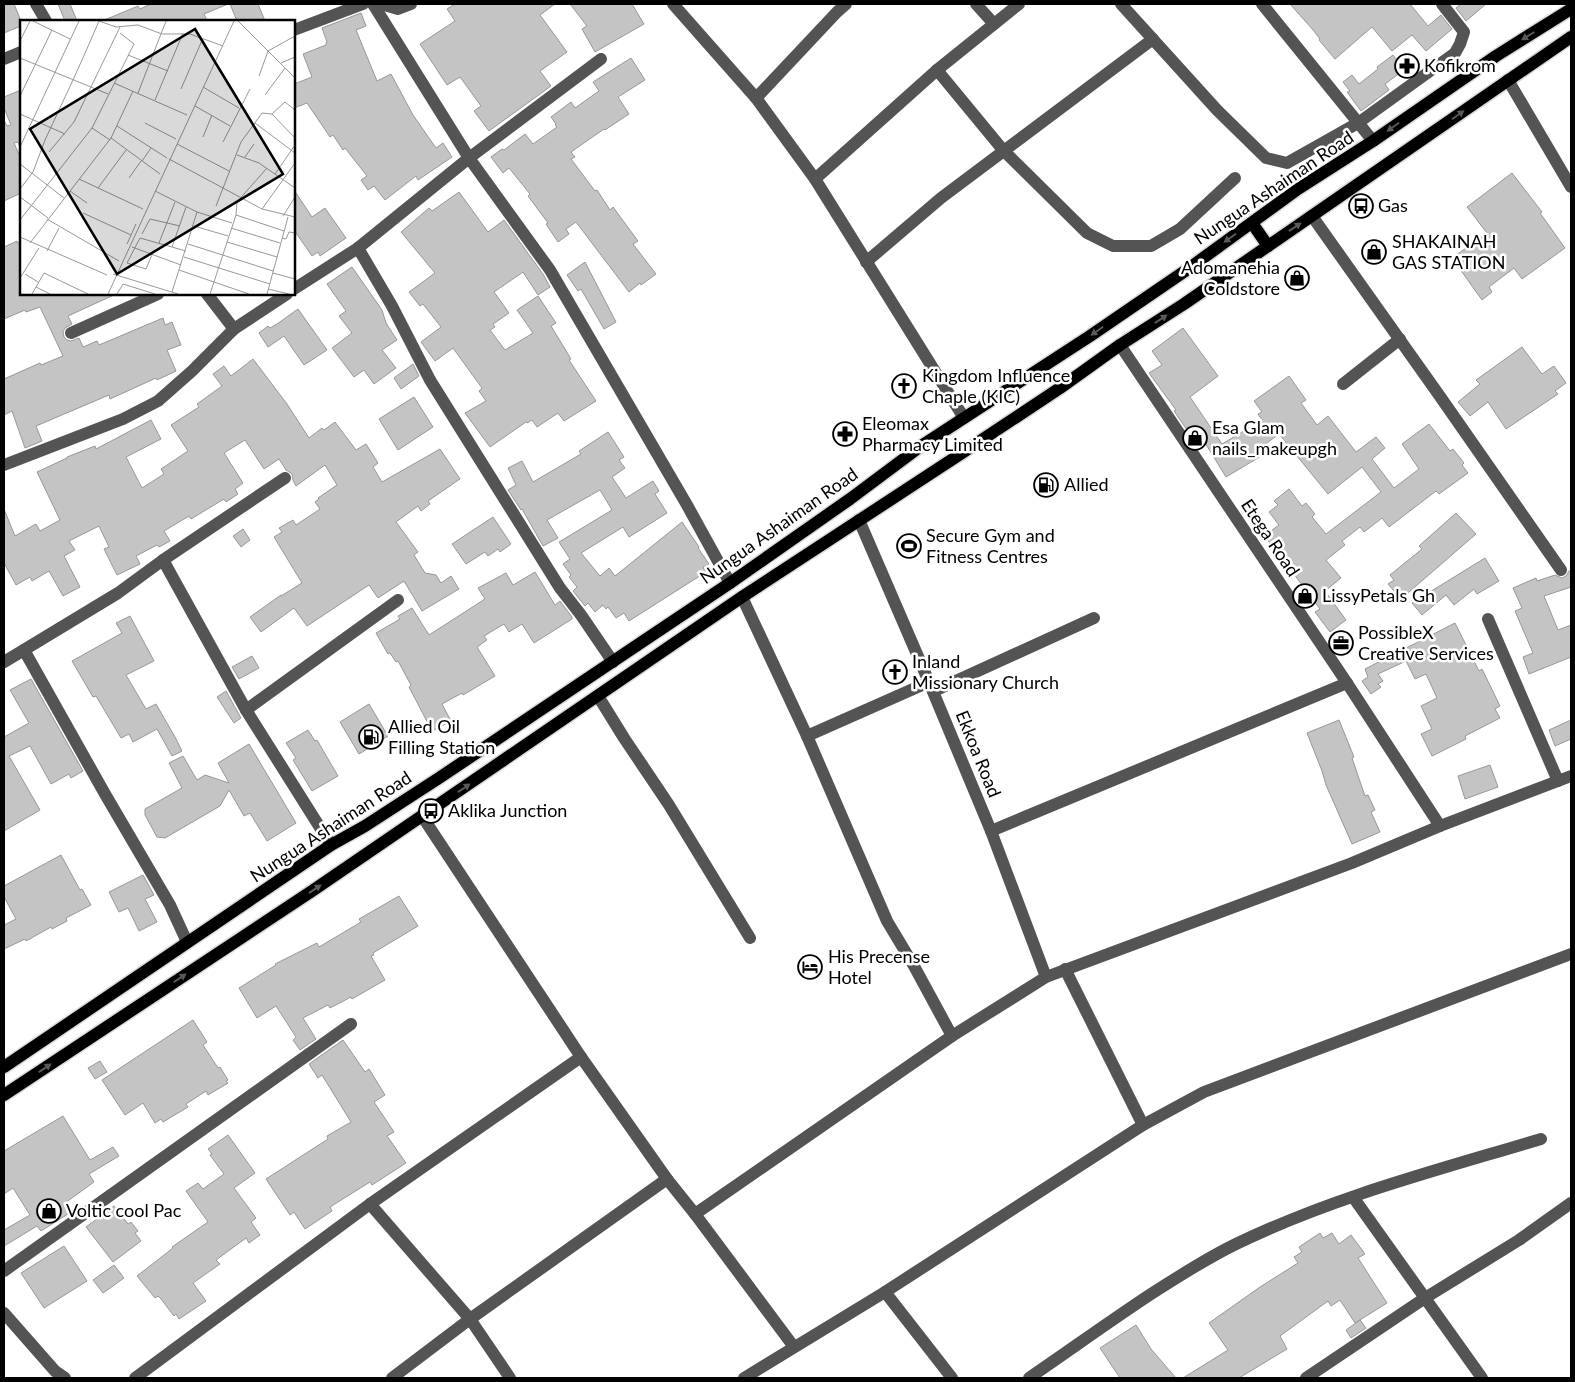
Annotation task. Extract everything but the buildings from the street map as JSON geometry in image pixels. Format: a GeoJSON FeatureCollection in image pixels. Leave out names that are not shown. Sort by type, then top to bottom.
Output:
{"type":"FeatureCollection","features":[{"type":"Feature","properties":{"kind":"main road","name":"Nungua Ashaiman Road"},"geometry":{"type":"LineString","coordinates":[[4,1068],[331,845],[365,826],[439,778],[730,583],[850,499],[921,446],[1090,336],[1298,189],[1373,141],[1496,56],[1571,9]]}},
{"type":"Feature","properties":{"kind":"main road","name":"Nungua Ashaiman Road"},"geometry":{"type":"LineString","coordinates":[[4,1095],[312,891],[742,597],[962,453],[1120,345],[1184,304],[1571,37]]}},
{"type":"Feature","properties":{"kind":"main road"},"geometry":{"type":"LineString","coordinates":[[1252,223],[1268,246]]}},
{"type":"Feature","properties":{"kind":"street"},"geometry":{"type":"LineString","coordinates":[[36,4],[45,20]]}},
{"type":"Feature","properties":{"kind":"street"},"geometry":{"type":"LineString","coordinates":[[295,30],[364,4]]}},
{"type":"Feature","properties":{"kind":"street"},"geometry":{"type":"LineString","coordinates":[[373,4],[469,158],[550,270],[687,505],[730,583]]}},
{"type":"Feature","properties":{"kind":"street"},"geometry":{"type":"LineString","coordinates":[[381,4],[398,9],[411,4]]}},
{"type":"Feature","properties":{"kind":"street"},"geometry":{"type":"LineString","coordinates":[[673,4],[756,98],[815,179],[964,418]]}},
{"type":"Feature","properties":{"kind":"street"},"geometry":{"type":"LineString","coordinates":[[976,4],[994,24]]}},
{"type":"Feature","properties":{"kind":"street"},"geometry":{"type":"LineString","coordinates":[[815,179],[937,70],[1019,4]]}},
{"type":"Feature","properties":{"kind":"street"},"geometry":{"type":"LineString","coordinates":[[1120,4],[1217,110],[1266,158],[1287,163],[1358,123],[1454,53],[1460,44],[1464,32],[1442,4]]}},
{"type":"Feature","properties":{"kind":"street"},"geometry":{"type":"LineString","coordinates":[[1262,4],[1373,141]]}},
{"type":"Feature","properties":{"kind":"street"},"geometry":{"type":"LineString","coordinates":[[756,98],[837,6]]}},
{"type":"Feature","properties":{"kind":"street"},"geometry":{"type":"LineString","coordinates":[[866,262],[941,198],[1153,39]]}},
{"type":"Feature","properties":{"kind":"street"},"geometry":{"type":"LineString","coordinates":[[4,59],[20,52]]}},
{"type":"Feature","properties":{"kind":"street"},"geometry":{"type":"LineString","coordinates":[[295,289],[358,248],[469,158],[602,59]]}},
{"type":"Feature","properties":{"kind":"street"},"geometry":{"type":"LineString","coordinates":[[937,70],[1003,150],[1087,233],[1113,246],[1150,246],[1180,229],[1235,178]]}},
{"type":"Feature","properties":{"kind":"street"},"geometry":{"type":"LineString","coordinates":[[1508,80],[1571,186]]}},
{"type":"Feature","properties":{"kind":"street"},"geometry":{"type":"LineString","coordinates":[[1312,216],[1561,570]]}},
{"type":"Feature","properties":{"kind":"street"},"geometry":{"type":"LineString","coordinates":[[358,248],[392,306],[440,397],[560,588],[613,662]]}},
{"type":"Feature","properties":{"kind":"street"},"geometry":{"type":"LineString","coordinates":[[71,333],[156,295]]}},
{"type":"Feature","properties":{"kind":"street"},"geometry":{"type":"LineString","coordinates":[[208,295],[234,329]]}},
{"type":"Feature","properties":{"kind":"street"},"geometry":{"type":"LineString","coordinates":[[4,465],[123,419],[158,401],[192,371],[234,329],[285,295]]}},
{"type":"Feature","properties":{"kind":"street"},"geometry":{"type":"LineString","coordinates":[[1343,384],[1400,339]]}},
{"type":"Feature","properties":{"kind":"street","name":"Etega Road"},"geometry":{"type":"LineString","coordinates":[[1120,345],[1347,683],[1440,826]]}},
{"type":"Feature","properties":{"kind":"street"},"geometry":{"type":"LineString","coordinates":[[4,662],[118,593],[163,560],[285,478]]}},
{"type":"Feature","properties":{"kind":"street","name":"Ekkoa Road"},"geometry":{"type":"LineString","coordinates":[[859,520],[932,686],[991,831],[1046,976]]}},
{"type":"Feature","properties":{"kind":"street"},"geometry":{"type":"LineString","coordinates":[[163,560],[246,710],[331,845]]}},
{"type":"Feature","properties":{"kind":"street"},"geometry":{"type":"LineString","coordinates":[[742,597],[807,736],[887,921],[952,1036]]}},
{"type":"Feature","properties":{"kind":"street"},"geometry":{"type":"LineString","coordinates":[[246,710],[398,600]]}},
{"type":"Feature","properties":{"kind":"street"},"geometry":{"type":"LineString","coordinates":[[807,736],[1094,618]]}},
{"type":"Feature","properties":{"kind":"street"},"geometry":{"type":"LineString","coordinates":[[1488,619],[1558,781]]}},
{"type":"Feature","properties":{"kind":"street"},"geometry":{"type":"LineString","coordinates":[[24,650],[170,905],[187,942]]}},
{"type":"Feature","properties":{"kind":"street"},"geometry":{"type":"LineString","coordinates":[[991,831],[1347,683]]}},
{"type":"Feature","properties":{"kind":"street"},"geometry":{"type":"LineString","coordinates":[[598,696],[669,805],[750,938]]}},
{"type":"Feature","properties":{"kind":"street"},"geometry":{"type":"LineString","coordinates":[[695,1214],[952,1036],[1046,976],[1352,862],[1571,776]]}},
{"type":"Feature","properties":{"kind":"street"},"geometry":{"type":"LineString","coordinates":[[422,816],[581,1058],[667,1179],[794,1347]]}},
{"type":"Feature","properties":{"kind":"street"},"geometry":{"type":"LineString","coordinates":[[744,1378],[885,1292],[1143,1125],[1204,1092],[1571,954]]}},
{"type":"Feature","properties":{"kind":"street"},"geometry":{"type":"LineString","coordinates":[[1065,969],[1143,1125]]}},
{"type":"Feature","properties":{"kind":"street"},"geometry":{"type":"LineString","coordinates":[[4,1271],[351,1024]]}},
{"type":"Feature","properties":{"kind":"street"},"geometry":{"type":"LineString","coordinates":[[135,1378],[370,1204],[581,1058]]}},
{"type":"Feature","properties":{"kind":"street"},"geometry":{"type":"LineString","coordinates":[[1030,1378],[1110,1321],[1171,1281],[1235,1244],[1297,1216],[1541,1139]]}},
{"type":"Feature","properties":{"kind":"street"},"geometry":{"type":"LineString","coordinates":[[392,1378],[470,1319],[667,1179]]}},
{"type":"Feature","properties":{"kind":"street"},"geometry":{"type":"LineString","coordinates":[[1353,1197],[1482,1378]]}},
{"type":"Feature","properties":{"kind":"street"},"geometry":{"type":"LineString","coordinates":[[1306,1378],[1425,1298],[1519,1240],[1571,1202]]}},
{"type":"Feature","properties":{"kind":"street"},"geometry":{"type":"LineString","coordinates":[[370,1204],[470,1319],[510,1378]]}},
{"type":"Feature","properties":{"kind":"street"},"geometry":{"type":"LineString","coordinates":[[885,1292],[952,1378]]}},
{"type":"Feature","properties":{"kind":"street"},"geometry":{"type":"LineString","coordinates":[[4,1313],[55,1371],[65,1378]]}},
{"type":"Feature","properties":{"kind":"place","name":"Kofikrom"},"geometry":{"type":"Point","coordinates":[1407,66]}},
{"type":"Feature","properties":{"kind":"place","name":"Gas"},"geometry":{"type":"Point","coordinates":[1361,206]}},
{"type":"Feature","properties":{"kind":"place","name":"SHAKAINAH GAS STATION"},"geometry":{"type":"Point","coordinates":[1374,252]}},
{"type":"Feature","properties":{"kind":"place","name":"Adomanehia Coldstore"},"geometry":{"type":"Point","coordinates":[1297,278]}},
{"type":"Feature","properties":{"kind":"place","name":"Kingdom Influence Chaple (KIC)"},"geometry":{"type":"Point","coordinates":[904,386]}},
{"type":"Feature","properties":{"kind":"place","name":"Eleomax Pharmacy Limited"},"geometry":{"type":"Point","coordinates":[845,434]}},
{"type":"Feature","properties":{"kind":"place","name":"Esa Glam nails_makeupgh"},"geometry":{"type":"Point","coordinates":[1195,438]}},
{"type":"Feature","properties":{"kind":"place","name":"Allied"},"geometry":{"type":"Point","coordinates":[1046,485]}},
{"type":"Feature","properties":{"kind":"place","name":"Secure Gym and Fitness Centres"},"geometry":{"type":"Point","coordinates":[909,546]}},
{"type":"Feature","properties":{"kind":"place","name":"LissyPetals Gh"},"geometry":{"type":"Point","coordinates":[1305,596]}},
{"type":"Feature","properties":{"kind":"place","name":"PossibleX Creative Services"},"geometry":{"type":"Point","coordinates":[1341,643]}},
{"type":"Feature","properties":{"kind":"place","name":"Inland Missionary Church"},"geometry":{"type":"Point","coordinates":[895,672]}},
{"type":"Feature","properties":{"kind":"place","name":"Allied Oil Filling Station"},"geometry":{"type":"Point","coordinates":[371,737]}},
{"type":"Feature","properties":{"kind":"place","name":"Aklika Junction"},"geometry":{"type":"Point","coordinates":[431,811]}},
{"type":"Feature","properties":{"kind":"place","name":"His Precense Hotel"},"geometry":{"type":"Point","coordinates":[810,967]}},
{"type":"Feature","properties":{"kind":"place","name":"Voltic cool Pac"},"geometry":{"type":"Point","coordinates":[49,1211]}}]}
